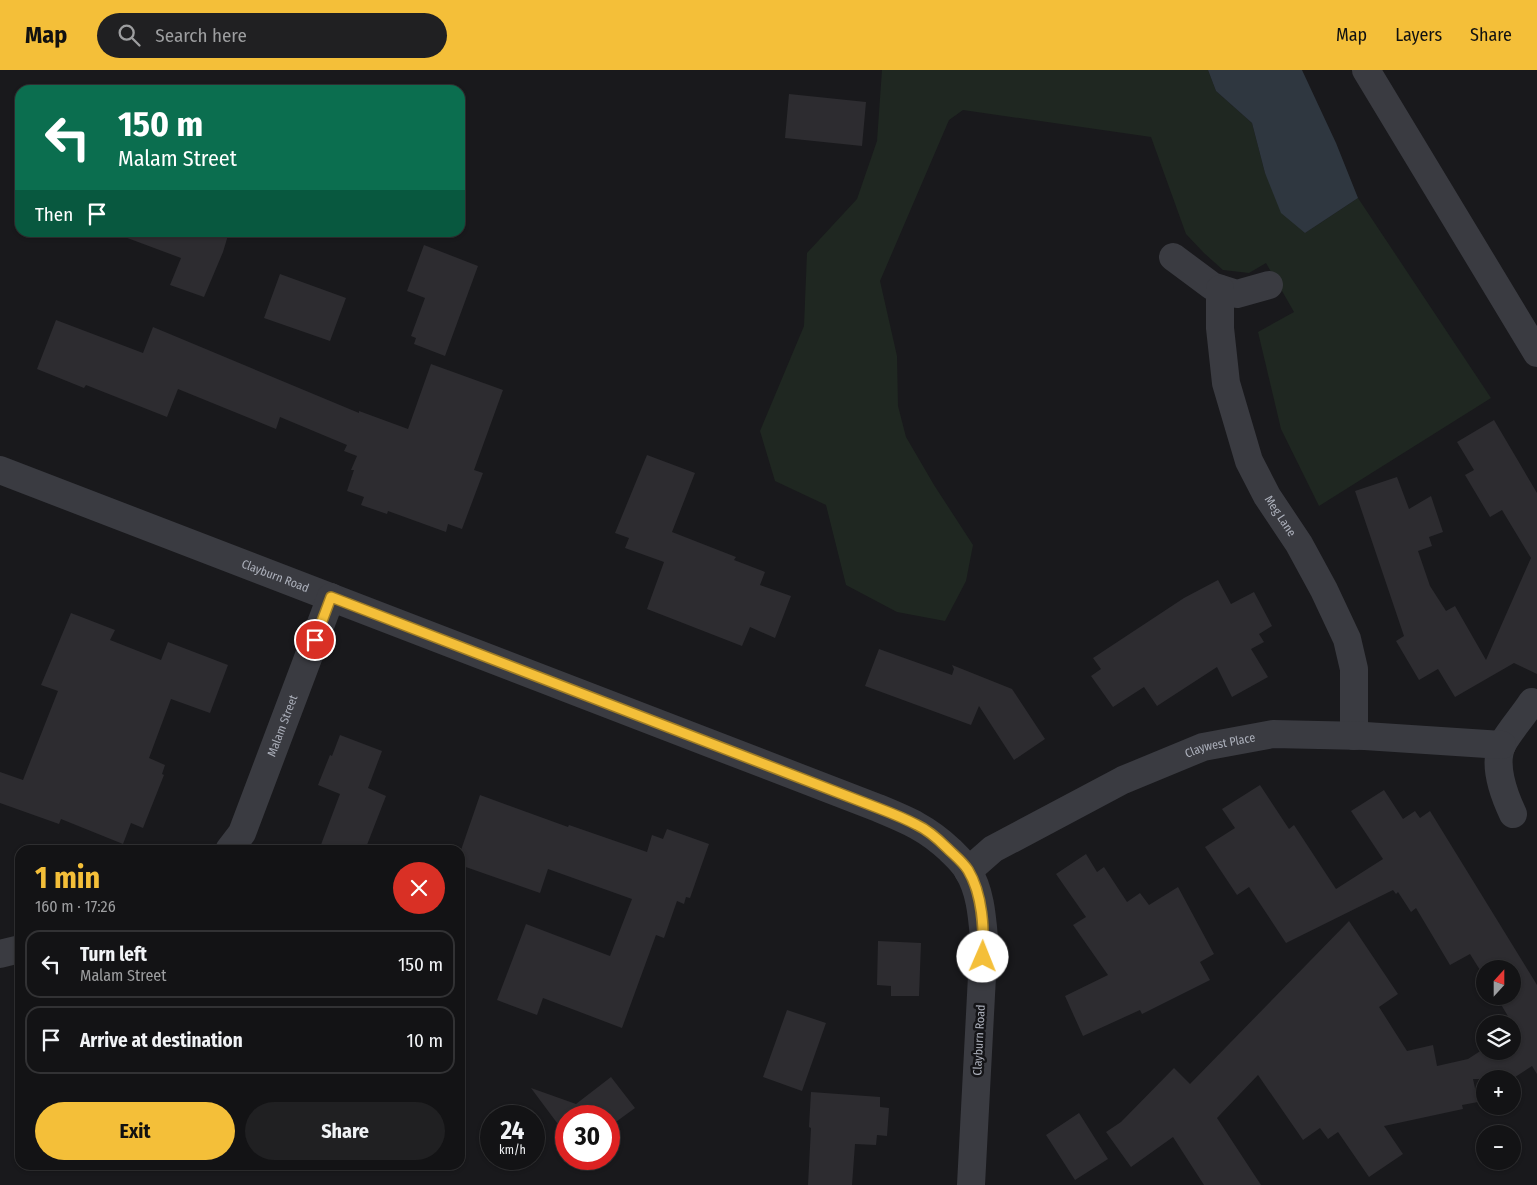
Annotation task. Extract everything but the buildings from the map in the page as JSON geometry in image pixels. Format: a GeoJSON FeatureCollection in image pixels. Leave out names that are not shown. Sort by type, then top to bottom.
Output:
{"type":"FeatureCollection","features":[{"type":"Feature","properties":{"kind":"street"},"geometry":{"type":"LineString","coordinates":[[1366,70],[1537,353]]}},
{"type":"Feature","properties":{"kind":"street"},"geometry":{"type":"LineString","coordinates":[[1173,257],[1212,286],[1236,294],[1269,285]]}},
{"type":"Feature","properties":{"kind":"street","name":"Meg Lane"},"geometry":{"type":"LineString","coordinates":[[1220,289],[1220,328],[1226,383],[1249,461],[1267,496],[1299,544],[1324,590],[1347,639],[1354,669],[1354,736]]}},
{"type":"Feature","properties":{"kind":"street","name":"Clayburn Road"},"geometry":{"type":"LineString","coordinates":[[0,470],[902,818],[918,825],[939,839],[968,870],[982,912],[984,938],[971,1185]]}},
{"type":"Feature","properties":{"kind":"street","name":"Malam Street"},"geometry":{"type":"LineString","coordinates":[[233,845],[242,833],[331,597]]}},
{"type":"Feature","properties":{"kind":"street"},"geometry":{"type":"LineString","coordinates":[[1513,814],[1504,794],[1499,763],[1502,745],[1532,702]]}},
{"type":"Feature","properties":{"kind":"street","name":"Claywest Place"},"geometry":{"type":"LineString","coordinates":[[968,870],[993,850],[1123,780],[1203,747],[1273,734],[1354,736],[1502,745]]}},
{"type":"Feature","properties":{"kind":"street"},"geometry":{"type":"LineString","coordinates":[[0,954],[15,950]]}},
{"type":"Feature","properties":{"kind":"shaded area"},"geometry":{"type":"Polygon","coordinates":[[[882,70],[1208,70],[1216,91],[1252,123],[1265,173],[1305,233],[1358,198],[1491,398],[1319,506],[1281,429],[1258,332],[1294,312],[1266,263],[1249,273],[1223,270],[1186,234],[1151,137],[963,110],[949,120],[880,281],[897,356],[898,406],[906,437],[934,485],[973,545],[966,581],[945,621],[897,612],[846,585],[826,505],[775,481],[760,431],[804,326],[807,253],[857,199],[877,141],[882,70]]]}},
{"type":"Feature","properties":{"kind":"shaded area"},"geometry":{"type":"Polygon","coordinates":[[[1208,70],[1302,70],[1336,143],[1358,198],[1305,233],[1281,213],[1265,173],[1252,123],[1216,91],[1208,70]]]}},
{"type":"Feature","properties":{"kind":"route"},"geometry":{"type":"LineString","coordinates":[[315,640],[331,597],[918,825],[939,839],[968,870],[982,912],[983,957]]}}]}
